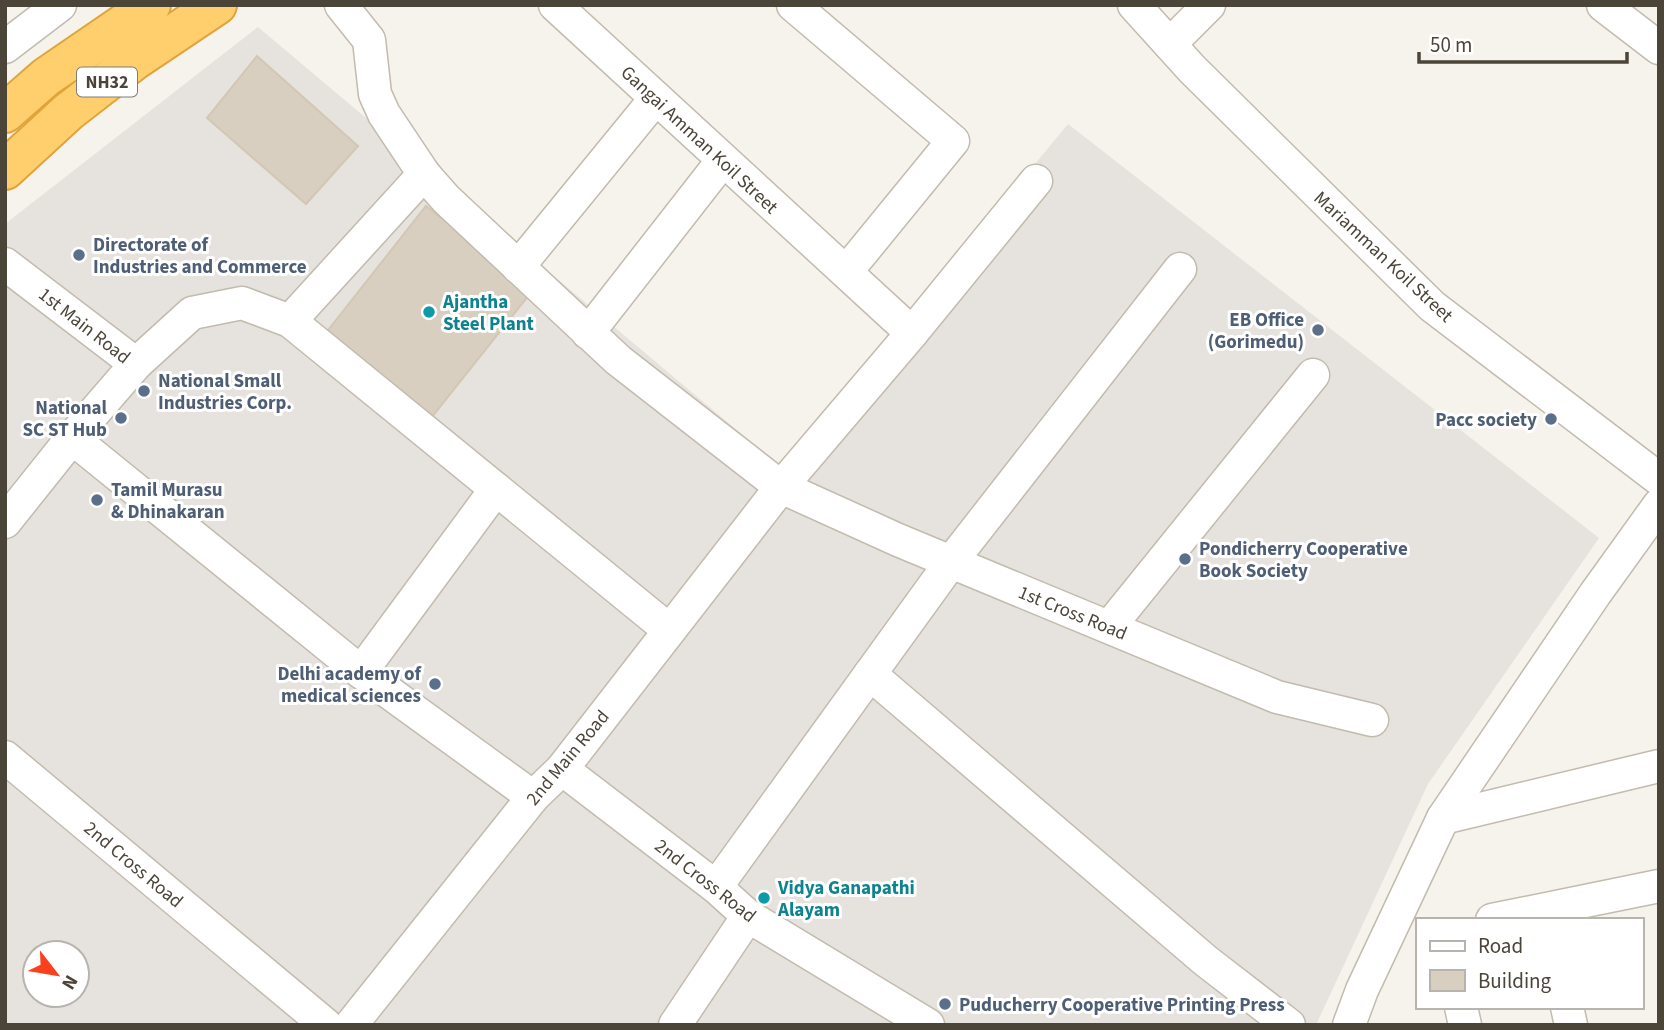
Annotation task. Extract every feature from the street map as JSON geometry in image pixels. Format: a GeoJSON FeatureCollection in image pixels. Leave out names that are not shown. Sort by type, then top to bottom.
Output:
{"type":"FeatureCollection","features":[{"type":"Feature","properties":{"kind":"highway","name":"NH32"},"geometry":{"type":"LineString","coordinates":[[5,113],[46,77],[152,5]]}},
{"type":"Feature","properties":{"kind":"highway","name":"NH32"},"geometry":{"type":"LineString","coordinates":[[5,170],[68,112],[135,60],[217,5]]}},
{"type":"Feature","properties":{"kind":"street"},"geometry":{"type":"LineString","coordinates":[[5,47],[60,5]]}},
{"type":"Feature","properties":{"kind":"street","name":"1st Cross Road"},"geometry":{"type":"LineString","coordinates":[[341,5],[369,40],[375,94],[400,140],[446,199],[618,360],[781,487],[951,562],[1277,697],[1372,720]]}},
{"type":"Feature","properties":{"kind":"street","name":"Gangai Amman Koil Street"},"geometry":{"type":"LineString","coordinates":[[555,5],[912,333]]}},
{"type":"Feature","properties":{"kind":"street"},"geometry":{"type":"LineString","coordinates":[[793,5],[953,141],[846,272]]}},
{"type":"Feature","properties":{"kind":"street","name":"Mariamman Koil Street"},"geometry":{"type":"LineString","coordinates":[[1134,5],[1432,306],[1659,479]]}},
{"type":"Feature","properties":{"kind":"street"},"geometry":{"type":"LineString","coordinates":[[1170,44],[1209,5]]}},
{"type":"Feature","properties":{"kind":"street"},"geometry":{"type":"LineString","coordinates":[[1603,5],[1659,48]]}},
{"type":"Feature","properties":{"kind":"street"},"geometry":{"type":"LineString","coordinates":[[518,267],[656,98]]}},
{"type":"Feature","properties":{"kind":"street"},"geometry":{"type":"LineString","coordinates":[[588,332],[723,160]]}},
{"type":"Feature","properties":{"kind":"street"},"geometry":{"type":"LineString","coordinates":[[290,321],[424,174]]}},
{"type":"Feature","properties":{"kind":"street","name":"2nd Main Road"},"geometry":{"type":"LineString","coordinates":[[351,1025],[533,797],[562,769],[781,487],[1036,181]]}},
{"type":"Feature","properties":{"kind":"street","name":"1st Main Road"},"geometry":{"type":"LineString","coordinates":[[5,264],[136,364],[5,522]]}},
{"type":"Feature","properties":{"kind":"street"},"geometry":{"type":"LineString","coordinates":[[716,887],[951,562],[1180,269]]}},
{"type":"Feature","properties":{"kind":"street"},"geometry":{"type":"LineString","coordinates":[[136,364],[192,313],[242,303],[290,321],[669,631]]}},
{"type":"Feature","properties":{"kind":"street"},"geometry":{"type":"LineString","coordinates":[[1110,626],[1313,375]]}},
{"type":"Feature","properties":{"kind":"street"},"geometry":{"type":"LineString","coordinates":[[72,438],[360,672],[533,797]]}},
{"type":"Feature","properties":{"kind":"street"},"geometry":{"type":"LineString","coordinates":[[360,672],[496,489]]}},
{"type":"Feature","properties":{"kind":"street"},"geometry":{"type":"LineString","coordinates":[[1349,1025],[1362,990],[1414,910],[1444,818],[1595,594],[1659,505]]}},
{"type":"Feature","properties":{"kind":"street"},"geometry":{"type":"LineString","coordinates":[[870,674],[1206,961],[1289,1025]]}},
{"type":"Feature","properties":{"kind":"street","name":"2nd Cross Road"},"geometry":{"type":"LineString","coordinates":[[5,757],[327,1025]]}},
{"type":"Feature","properties":{"kind":"street"},"geometry":{"type":"LineString","coordinates":[[1444,818],[1659,766]]}},
{"type":"Feature","properties":{"kind":"street","name":"2nd Cross Road"},"geometry":{"type":"LineString","coordinates":[[562,769],[716,887],[748,916],[928,1025]]}},
{"type":"Feature","properties":{"kind":"street"},"geometry":{"type":"LineString","coordinates":[[1513,918],[1544,915],[1657,894]]}},
{"type":"Feature","properties":{"kind":"street"},"geometry":{"type":"LineString","coordinates":[[676,1025],[748,916]]}},
{"type":"Feature","properties":{"kind":"shaded area"},"geometry":{"type":"Polygon","coordinates":[[[258,27],[783,469],[1068,124],[1599,538],[1428,784],[1316,1025],[5,1025],[5,224],[258,27]]]}},
{"type":"Feature","properties":{"kind":"building"},"geometry":{"type":"Polygon","coordinates":[[[257,56],[358,146],[306,204],[207,118],[257,56]]]}},
{"type":"Feature","properties":{"kind":"building","name":"Ajantha Steel Plant"},"geometry":{"type":"Polygon","coordinates":[[[426,206],[533,290],[431,418],[325,334],[426,206]]]}},
{"type":"Feature","properties":{"kind":"place","name":"Directorate of Industries and Commerce"},"geometry":{"type":"Point","coordinates":[79,255]}},
{"type":"Feature","properties":{"kind":"place","name":"Ajantha Steel Plant"},"geometry":{"type":"Point","coordinates":[429,312]}},
{"type":"Feature","properties":{"kind":"place","name":"EB Office (Gorimedu)"},"geometry":{"type":"Point","coordinates":[1318,330]}},
{"type":"Feature","properties":{"kind":"place","name":"National Small Industries Corp."},"geometry":{"type":"Point","coordinates":[144,391]}},
{"type":"Feature","properties":{"kind":"place","name":"National SC ST Hub"},"geometry":{"type":"Point","coordinates":[121,418]}},
{"type":"Feature","properties":{"kind":"place","name":"Pacc society"},"geometry":{"type":"Point","coordinates":[1551,419]}},
{"type":"Feature","properties":{"kind":"place","name":"Tamil Murasu & Dhinakaran"},"geometry":{"type":"Point","coordinates":[97,500]}},
{"type":"Feature","properties":{"kind":"place","name":"Pondicherry Cooperative Book Society"},"geometry":{"type":"Point","coordinates":[1185,559]}},
{"type":"Feature","properties":{"kind":"place","name":"Delhi academy of medical sciences"},"geometry":{"type":"Point","coordinates":[435,684]}},
{"type":"Feature","properties":{"kind":"place","name":"Vidya Ganapathi Alayam"},"geometry":{"type":"Point","coordinates":[764,898]}},
{"type":"Feature","properties":{"kind":"place","name":"Puducherry Cooperative Printing Press"},"geometry":{"type":"Point","coordinates":[945,1004]}}]}
